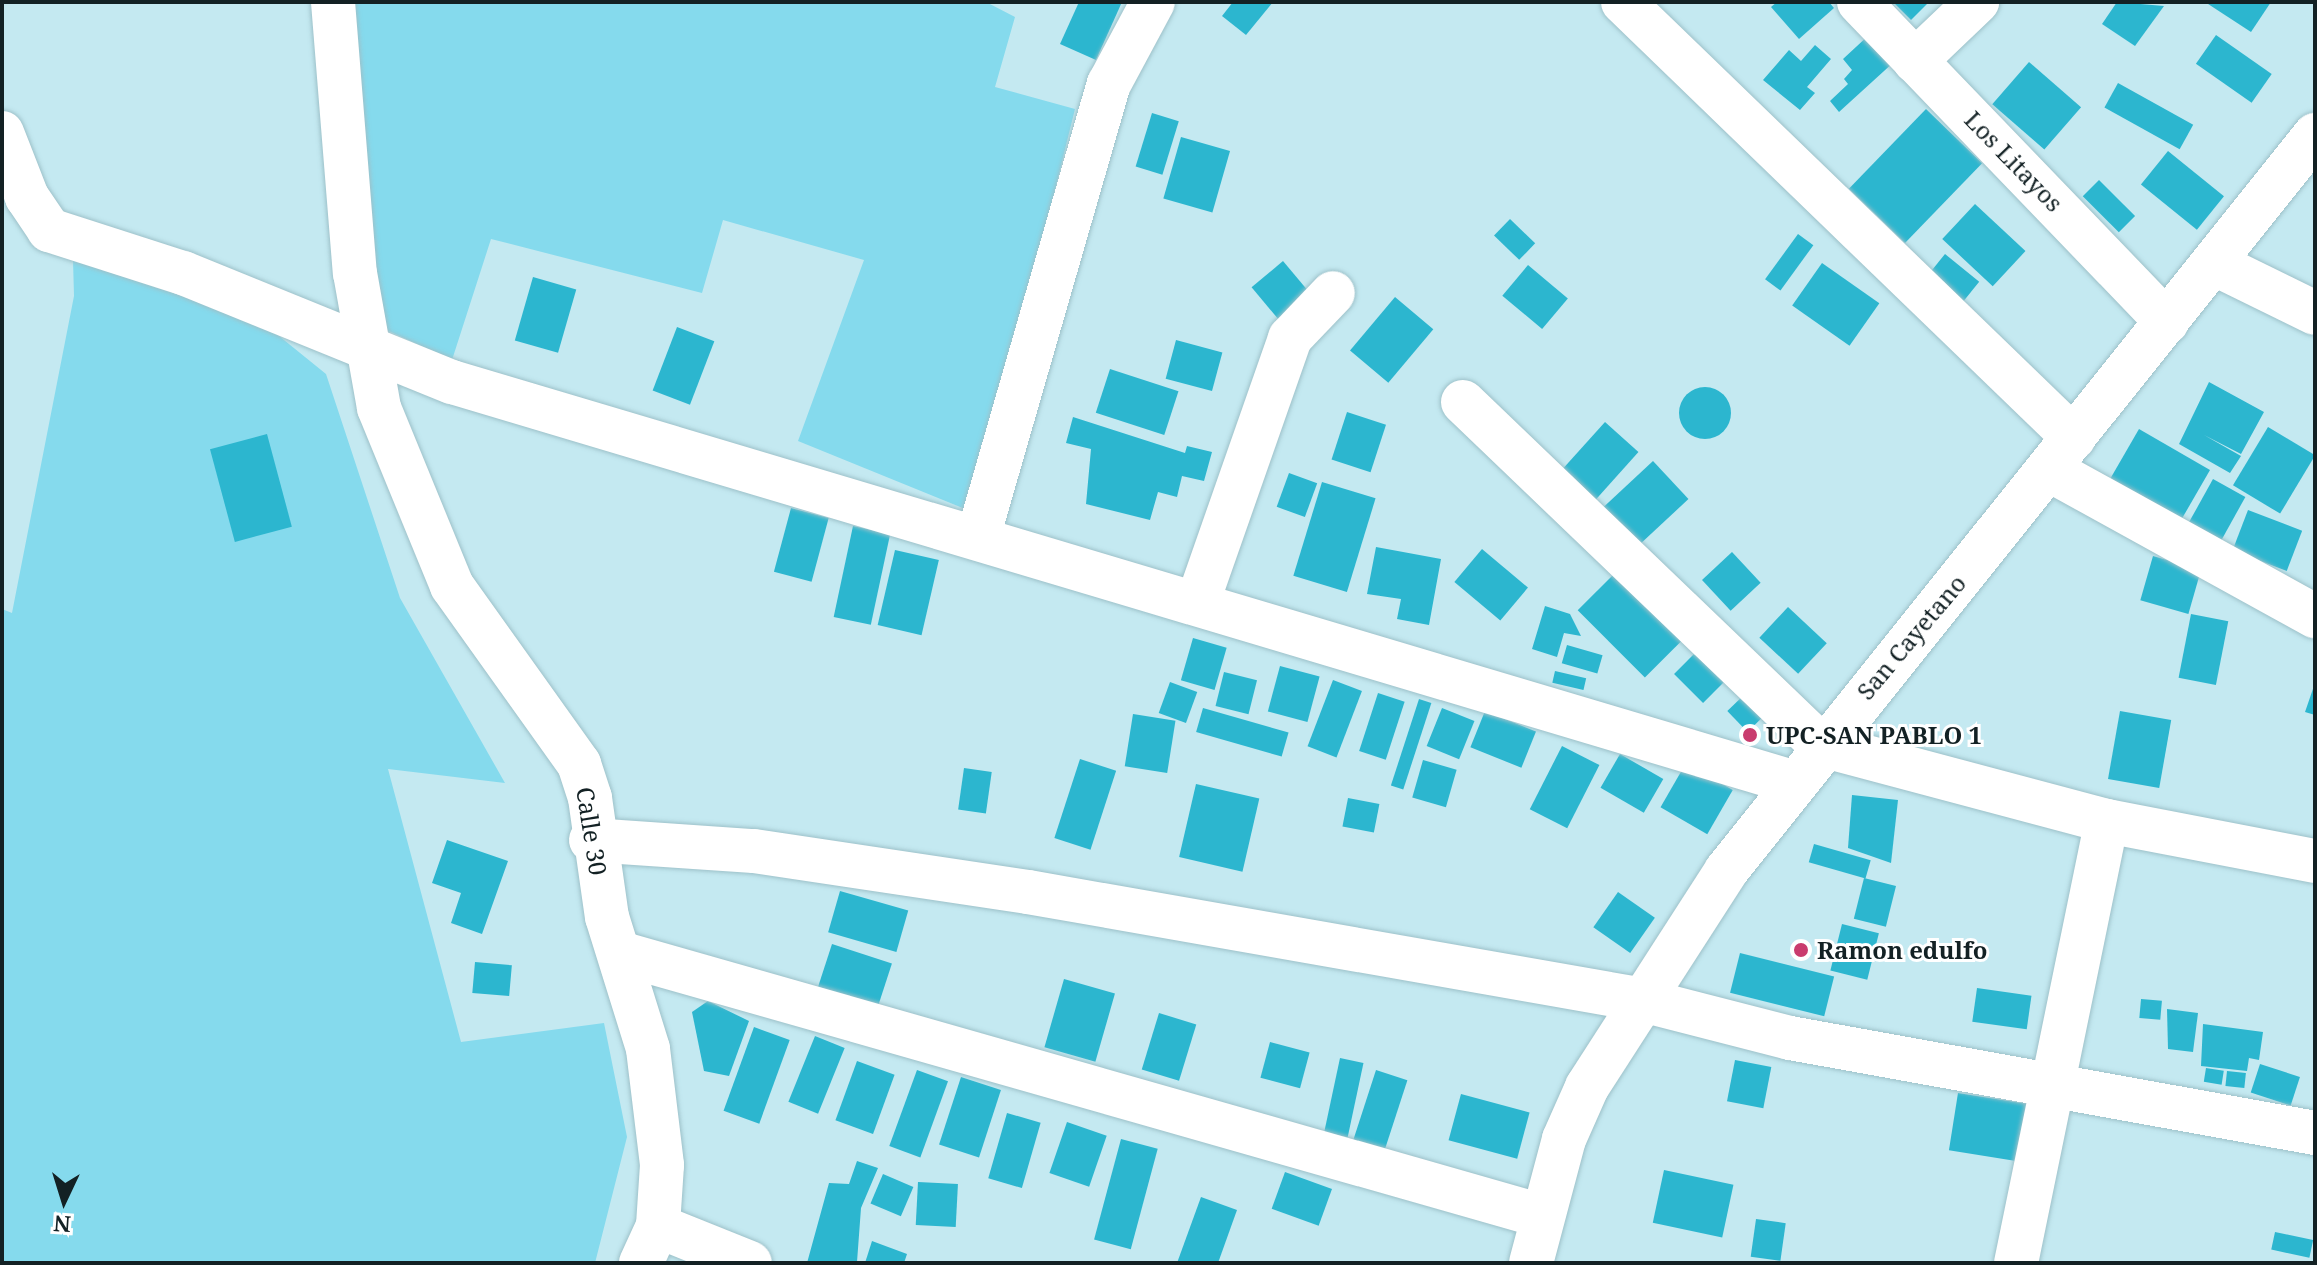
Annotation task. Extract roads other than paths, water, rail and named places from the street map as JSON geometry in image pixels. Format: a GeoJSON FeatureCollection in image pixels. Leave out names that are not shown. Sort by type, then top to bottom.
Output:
{"type":"FeatureCollection","features":[{"type":"Feature","properties":{"kind":"street","name":"Calle 30"},"geometry":{"type":"LineString","coordinates":[[333,2],[363,346],[379,408],[423,525],[452,586],[579,764],[591,840],[648,1049],[662,1165],[649,1245]]}},
{"type":"Feature","properties":{"kind":"street"},"geometry":{"type":"LineString","coordinates":[[978,537],[1109,84],[1153,2]]}},
{"type":"Feature","properties":{"kind":"street"},"geometry":{"type":"LineString","coordinates":[[1623,2],[2062,454],[2315,616]]}},
{"type":"Feature","properties":{"kind":"street","name":"Los Litayos"},"geometry":{"type":"LineString","coordinates":[[1859,2],[2167,322]]}},
{"type":"Feature","properties":{"kind":"street"},"geometry":{"type":"LineString","coordinates":[[1915,61],[1977,2]]}},
{"type":"Feature","properties":{"kind":"street"},"geometry":{"type":"LineString","coordinates":[[2,133],[27,197],[49,230],[284,312],[452,382],[1198,601],[1792,782]]}},
{"type":"Feature","properties":{"kind":"street","name":"San Cayetano"},"geometry":{"type":"LineString","coordinates":[[1531,1263],[1542,1216],[1587,1087],[1638,999],[1792,782],[2062,454],[2315,135]]}},
{"type":"Feature","properties":{"kind":"street"},"geometry":{"type":"LineString","coordinates":[[2215,264],[2315,313]]}},
{"type":"Feature","properties":{"kind":"street"},"geometry":{"type":"LineString","coordinates":[[1198,601],[1290,338],[1333,293]]}},
{"type":"Feature","properties":{"kind":"street"},"geometry":{"type":"LineString","coordinates":[[1463,402],[1821,745],[2107,821],[2315,861]]}},
{"type":"Feature","properties":{"kind":"street"},"geometry":{"type":"LineString","coordinates":[[2016,1263],[2107,821]]}},
{"type":"Feature","properties":{"kind":"street"},"geometry":{"type":"LineString","coordinates":[[591,840],[754,851],[920,875],[1638,999],[1790,1038],[2315,1133]]}},
{"type":"Feature","properties":{"kind":"street"},"geometry":{"type":"LineString","coordinates":[[623,954],[1542,1216]]}},
{"type":"Feature","properties":{"kind":"street"},"geometry":{"type":"LineString","coordinates":[[649,1245],[750,1263]]}},
{"type":"Feature","properties":{"kind":"place","name":"UPC-SAN PABLO 1"},"geometry":{"type":"Point","coordinates":[1750,735]}},
{"type":"Feature","properties":{"kind":"place","name":"Ramon edulfo"},"geometry":{"type":"Point","coordinates":[1801,950]}}]}
